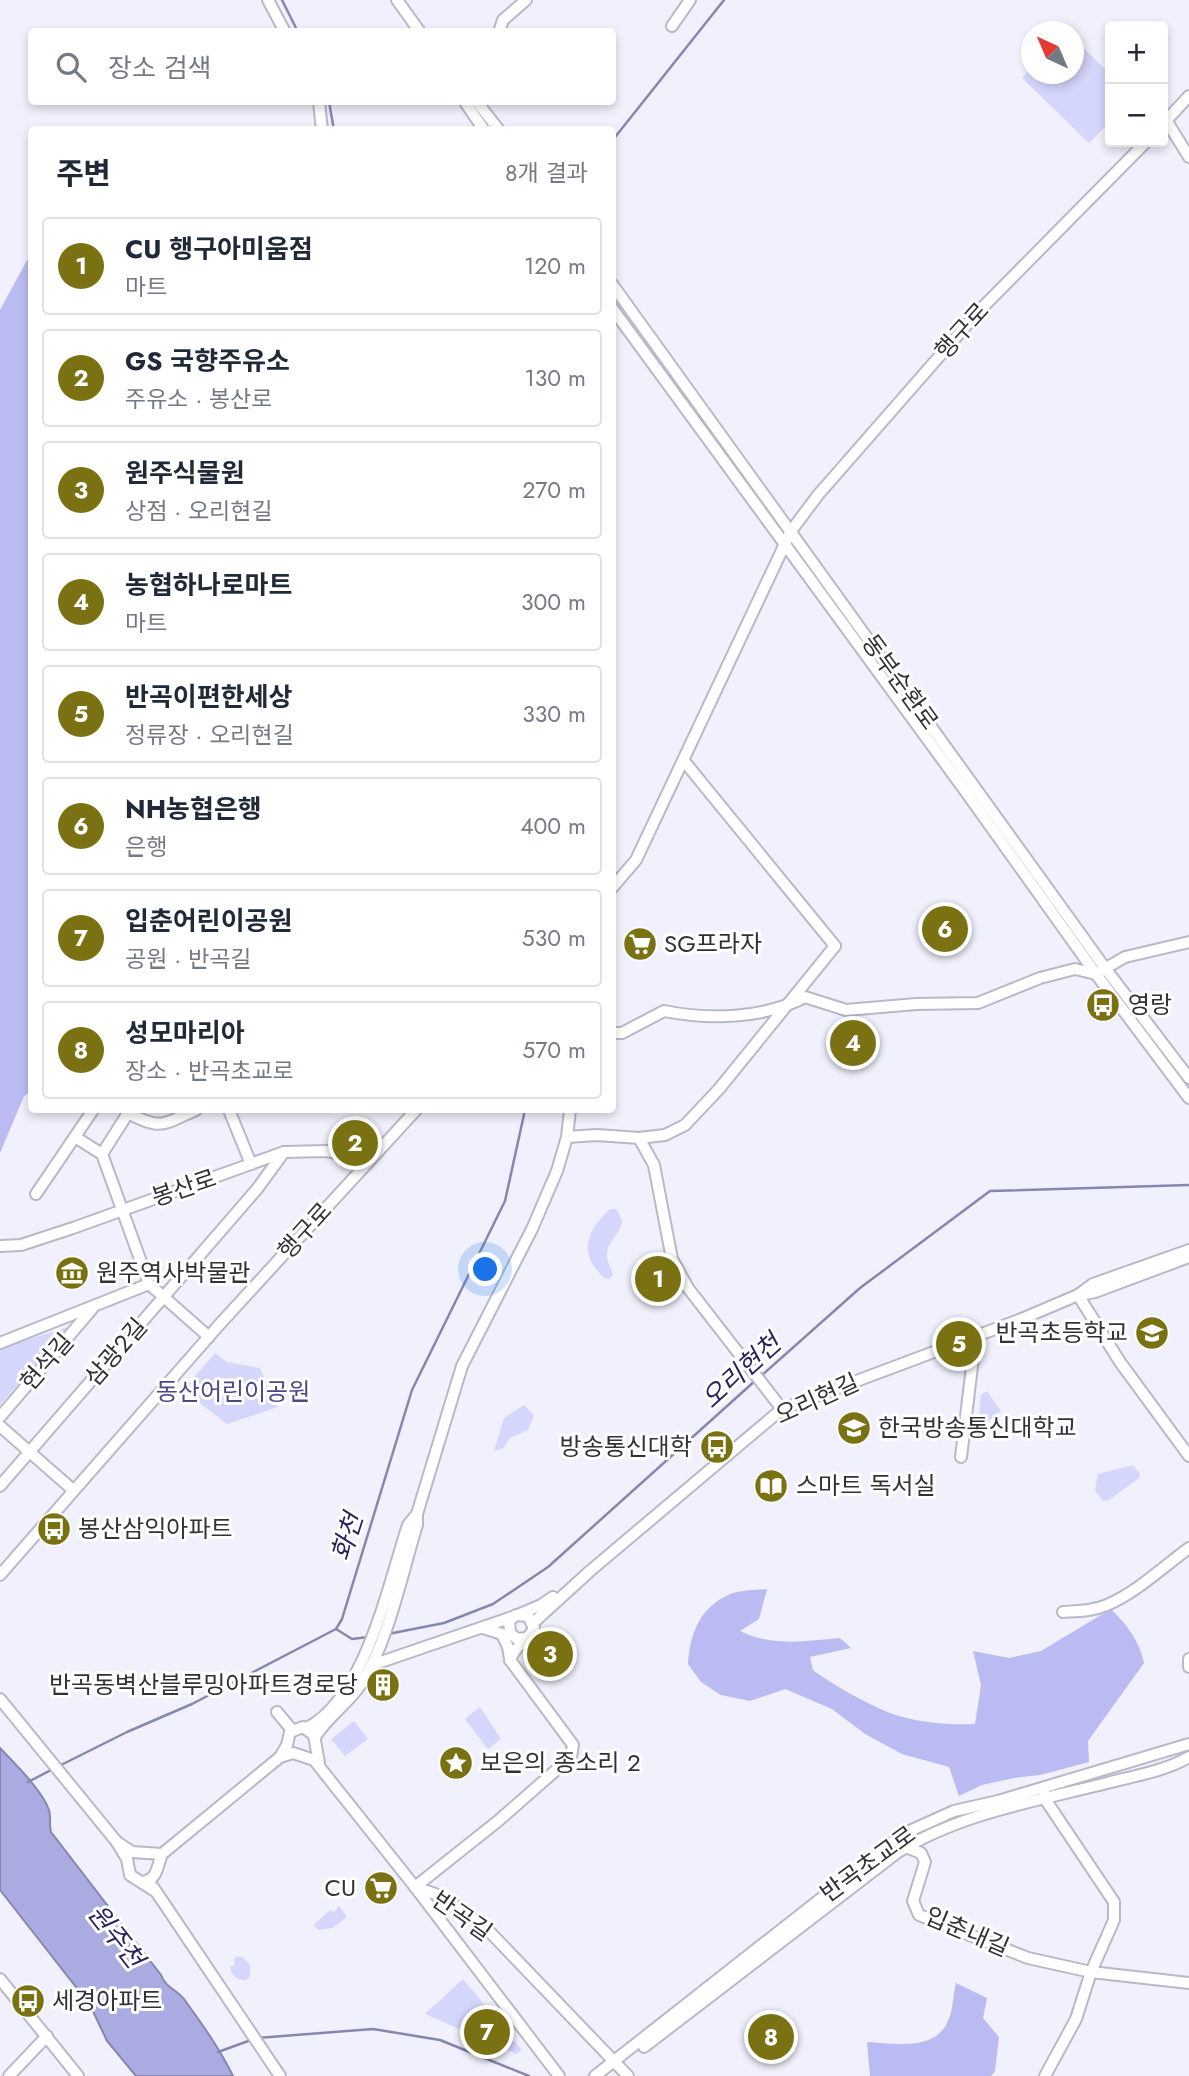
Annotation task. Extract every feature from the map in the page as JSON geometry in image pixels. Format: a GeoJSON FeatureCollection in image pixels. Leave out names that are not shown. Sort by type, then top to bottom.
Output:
{"type":"FeatureCollection","features":[{"type":"Feature","properties":{"kind":"street"},"geometry":{"type":"LineString","coordinates":[[268,0],[283,28]]}},
{"type":"Feature","properties":{"kind":"street"},"geometry":{"type":"LineString","coordinates":[[397,0],[417,28]]}},
{"type":"Feature","properties":{"kind":"street"},"geometry":{"type":"LineString","coordinates":[[500,28],[503,20],[526,0]]}},
{"type":"Feature","properties":{"kind":"street"},"geometry":{"type":"LineString","coordinates":[[672,26],[690,0]]}},
{"type":"Feature","properties":{"kind":"street"},"geometry":{"type":"LineString","coordinates":[[1168,118],[1189,96]]}},
{"type":"Feature","properties":{"kind":"street"},"geometry":{"type":"LineString","coordinates":[[319,105],[322,126]]}},
{"type":"Feature","properties":{"kind":"street"},"geometry":{"type":"LineString","coordinates":[[468,105],[481,126]]}},
{"type":"Feature","properties":{"kind":"street"},"geometry":{"type":"LineString","coordinates":[[479,105],[496,126]]}},
{"type":"Feature","properties":{"kind":"street"},"geometry":{"type":"LineString","coordinates":[[1168,128],[1189,157]]}},
{"type":"Feature","properties":{"kind":"street","name":"행구로"},"geometry":{"type":"LineString","coordinates":[[783,544],[827,485],[979,311],[1141,147]]}},
{"type":"Feature","properties":{"kind":"street","name":"동부순환로"},"geometry":{"type":"LineString","coordinates":[[616,290],[791,531],[1189,1098]]}},
{"type":"Feature","properties":{"kind":"street","name":"동부순환로"},"geometry":{"type":"LineString","coordinates":[[616,314],[966,792],[1101,971],[1189,1077]]}},
{"type":"Feature","properties":{"kind":"street"},"geometry":{"type":"LineString","coordinates":[[616,883],[636,860],[783,544]]}},
{"type":"Feature","properties":{"kind":"street"},"geometry":{"type":"LineString","coordinates":[[567,1137],[597,1135],[639,1138],[665,1135],[685,1125],[719,1089],[835,946],[684,761]]}},
{"type":"Feature","properties":{"kind":"street"},"geometry":{"type":"LineString","coordinates":[[616,1033],[622,1033],[664,1011],[688,1016],[725,1016],[788,1006],[805,998],[846,1010],[916,1004],[978,1003],[1040,978],[1075,970],[1101,971],[1125,957],[1189,942]]}},
{"type":"Feature","properties":{"kind":"street"},"geometry":{"type":"LineString","coordinates":[[36,1194],[91,1113]]}},
{"type":"Feature","properties":{"kind":"street"},"geometry":{"type":"LineString","coordinates":[[102,1154],[128,1113]]}},
{"type":"Feature","properties":{"kind":"street"},"geometry":{"type":"LineString","coordinates":[[132,1113],[149,1124],[161,1125],[189,1113]]}},
{"type":"Feature","properties":{"kind":"street"},"geometry":{"type":"LineString","coordinates":[[230,1113],[251,1164]]}},
{"type":"Feature","properties":{"kind":"street","name":"행구로"},"geometry":{"type":"LineString","coordinates":[[0,1575],[209,1337],[413,1113]]}},
{"type":"Feature","properties":{"kind":"street"},"geometry":{"type":"LineString","coordinates":[[149,1884],[162,1854],[281,1757],[294,1751],[310,1752],[312,1736],[354,1694],[369,1662],[392,1591],[408,1525],[417,1514],[462,1366],[532,1229],[557,1171],[567,1137],[570,1113]]}},
{"type":"Feature","properties":{"kind":"street"},"geometry":{"type":"LineString","coordinates":[[75,1137],[102,1154],[120,1210],[149,1284],[209,1337]]}},
{"type":"Feature","properties":{"kind":"street"},"geometry":{"type":"LineString","coordinates":[[639,1138],[654,1166],[671,1259],[688,1288],[778,1405]]}},
{"type":"Feature","properties":{"kind":"street","name":"봉산로"},"geometry":{"type":"LineString","coordinates":[[0,1246],[21,1245],[285,1152],[326,1152],[371,1160]]}},
{"type":"Feature","properties":{"kind":"street","name":"삼광2길"},"geometry":{"type":"LineString","coordinates":[[0,1486],[257,1189],[285,1152]]}},
{"type":"Feature","properties":{"kind":"street","name":"오리현길"},"geometry":{"type":"LineString","coordinates":[[1078,1295],[1093,1284],[1189,1250]]}},
{"type":"Feature","properties":{"kind":"street","name":"오리현길"},"geometry":{"type":"LineString","coordinates":[[533,1623],[778,1405],[1189,1257]]}},
{"type":"Feature","properties":{"kind":"street","name":"현석길"},"geometry":{"type":"LineString","coordinates":[[0,1343],[149,1284]]}},
{"type":"Feature","properties":{"kind":"street"},"geometry":{"type":"LineString","coordinates":[[1078,1295],[1120,1362],[1189,1456]]}},
{"type":"Feature","properties":{"kind":"street","name":"현석길"},"geometry":{"type":"LineString","coordinates":[[0,1417],[93,1307]]}},
{"type":"Feature","properties":{"kind":"street"},"geometry":{"type":"LineString","coordinates":[[961,1457],[976,1334]]}},
{"type":"Feature","properties":{"kind":"street"},"geometry":{"type":"LineString","coordinates":[[0,1426],[73,1490]]}},
{"type":"Feature","properties":{"kind":"street"},"geometry":{"type":"LineString","coordinates":[[1063,1612],[1086,1611],[1107,1605],[1189,1548]]}},
{"type":"Feature","properties":{"kind":"street"},"geometry":{"type":"LineString","coordinates":[[369,1662],[483,1628],[541,1605],[590,1571]]}},
{"type":"Feature","properties":{"kind":"street"},"geometry":{"type":"LineString","coordinates":[[510,1660],[514,1649],[532,1632],[533,1623],[528,1616],[516,1615]]}},
{"type":"Feature","properties":{"kind":"street"},"geometry":{"type":"LineString","coordinates":[[516,1615],[508,1625],[506,1634],[510,1660],[573,1745],[571,1757],[498,1821],[415,1887],[561,2075]]}},
{"type":"Feature","properties":{"kind":"street"},"geometry":{"type":"LineString","coordinates":[[483,1628],[517,1639],[526,1638]]}},
{"type":"Feature","properties":{"kind":"street"},"geometry":{"type":"LineString","coordinates":[[1189,1659],[1189,1667]]}},
{"type":"Feature","properties":{"kind":"street"},"geometry":{"type":"LineString","coordinates":[[0,1699],[116,1841],[127,1859],[134,1879],[149,1884],[280,2076]]}},
{"type":"Feature","properties":{"kind":"street"},"geometry":{"type":"LineString","coordinates":[[277,1712],[292,1730]]}},
{"type":"Feature","properties":{"kind":"street"},"geometry":{"type":"LineString","coordinates":[[298,1727],[312,1736],[319,1763],[294,1751],[288,1737],[292,1730],[298,1727]]}},
{"type":"Feature","properties":{"kind":"street","name":"반곡초교로"},"geometry":{"type":"LineString","coordinates":[[595,2076],[617,2064],[906,1847],[960,1821],[1189,1744]]}},
{"type":"Feature","properties":{"kind":"street","name":"반곡초교로"},"geometry":{"type":"LineString","coordinates":[[605,2076],[903,1834],[954,1811],[1157,1770],[1189,1757]]}},
{"type":"Feature","properties":{"kind":"street","name":"반곡길"},"geometry":{"type":"LineString","coordinates":[[319,1763],[415,1887],[441,1896],[486,1928],[628,2076]]}},
{"type":"Feature","properties":{"kind":"street"},"geometry":{"type":"LineString","coordinates":[[1044,1793],[1114,1902],[1114,1920],[1091,1972],[1076,2019],[1045,2076]]}},
{"type":"Feature","properties":{"kind":"street"},"geometry":{"type":"LineString","coordinates":[[116,1841],[132,1852],[162,1854]]}},
{"type":"Feature","properties":{"kind":"street","name":"입춘내길"},"geometry":{"type":"LineString","coordinates":[[906,1847],[921,1853],[925,1862],[914,1901],[919,1915],[1028,1958],[1091,1972],[1189,1983]]}},
{"type":"Feature","properties":{"kind":"street"},"geometry":{"type":"LineString","coordinates":[[144,1853],[154,1857],[158,1866]]}},
{"type":"Feature","properties":{"kind":"street"},"geometry":{"type":"LineString","coordinates":[[129,1870],[130,1861],[144,1853]]}},
{"type":"Feature","properties":{"kind":"street"},"geometry":{"type":"LineString","coordinates":[[0,1979],[78,2076]]}},
{"type":"Feature","properties":{"kind":"street"},"geometry":{"type":"LineString","coordinates":[[9,2076],[47,2036]]}},
{"type":"Feature","properties":{"kind":"green space"},"geometry":{"type":"Polygon","coordinates":[[[1084,49],[1105,69],[1105,127],[1089,143],[1028,84],[1084,84],[1084,49]]]}},
{"type":"Feature","properties":{"kind":"green space"},"geometry":{"type":"Polygon","coordinates":[[[610,1209],[616,1209],[622,1220],[607,1252],[613,1275],[609,1279],[601,1275],[591,1261],[588,1245],[593,1230],[610,1209]]]}},
{"type":"Feature","properties":{"kind":"green space"},"geometry":{"type":"Polygon","coordinates":[[[67,1328],[0,1405],[0,1348],[67,1328]]]}},
{"type":"Feature","properties":{"kind":"green space","name":"동산어린이공원"},"geometry":{"type":"Polygon","coordinates":[[[215,1353],[227,1362],[260,1368],[278,1407],[227,1424],[183,1390],[215,1353]]]}},
{"type":"Feature","properties":{"kind":"green space"},"geometry":{"type":"Polygon","coordinates":[[[987,1391],[1001,1411],[984,1424],[979,1417],[981,1395],[987,1391]]]}},
{"type":"Feature","properties":{"kind":"green space"},"geometry":{"type":"Polygon","coordinates":[[[524,1405],[534,1416],[528,1430],[510,1438],[503,1448],[494,1451],[504,1418],[524,1405]]]}},
{"type":"Feature","properties":{"kind":"green space"},"geometry":{"type":"Polygon","coordinates":[[[1133,1465],[1140,1474],[1139,1478],[1109,1500],[1103,1501],[1095,1490],[1098,1474],[1133,1465]]]}},
{"type":"Feature","properties":{"kind":"green space"},"geometry":{"type":"Polygon","coordinates":[[[480,1707],[501,1739],[488,1749],[465,1719],[480,1707]]]}},
{"type":"Feature","properties":{"kind":"green space"},"geometry":{"type":"Polygon","coordinates":[[[354,1721],[368,1739],[345,1756],[331,1739],[354,1721]]]}},
{"type":"Feature","properties":{"kind":"green space"},"geometry":{"type":"Polygon","coordinates":[[[339,1906],[347,1917],[332,1928],[318,1930],[314,1925],[330,1910],[335,1912],[339,1906]]]}},
{"type":"Feature","properties":{"kind":"green space"},"geometry":{"type":"Polygon","coordinates":[[[235,1957],[243,1957],[250,1965],[250,1976],[246,1980],[237,1978],[232,1972],[230,1966],[234,1966],[235,1957]]]}},
{"type":"Feature","properties":{"kind":"green space"},"geometry":{"type":"Polygon","coordinates":[[[463,1979],[522,2050],[516,2054],[425,2014],[463,1979]]]}},
{"type":"Feature","properties":{"kind":"shaded area"},"geometry":{"type":"Polygon","coordinates":[[[28,260],[28,1094],[24,1096],[0,1153],[0,310],[28,260]]]}},
{"type":"Feature","properties":{"kind":"shaded area"},"geometry":{"type":"Polygon","coordinates":[[[767,1589],[759,1619],[740,1631],[776,1641],[840,1638],[851,1648],[810,1657],[813,1670],[889,1713],[917,1720],[975,1724],[981,1685],[973,1651],[1009,1658],[1041,1651],[1111,1609],[1132,1633],[1144,1663],[1088,1741],[1089,1762],[1040,1775],[982,1785],[959,1796],[949,1767],[902,1754],[865,1734],[832,1709],[785,1689],[750,1701],[721,1695],[701,1682],[688,1664],[694,1633],[703,1615],[728,1595],[767,1589]]]}},
{"type":"Feature","properties":{"kind":"shaded area"},"geometry":{"type":"Polygon","coordinates":[[[956,1983],[987,1998],[983,2018],[999,2037],[995,2071],[991,2076],[870,2076],[867,2042],[913,2044],[934,2038],[948,2021],[956,1983]]]}},
{"type":"Feature","properties":{"kind":"water","name":"원주천"},"geometry":{"type":"Polygon","coordinates":[[[0,1748],[46,1802],[50,1813],[51,1832],[165,1983],[184,1999],[217,2046],[233,2076],[136,2076],[107,2041],[90,2005],[0,1890],[0,1748]]]}},
{"type":"Feature","properties":{"kind":"waterway"},"geometry":{"type":"LineString","coordinates":[[282,0],[296,28]]}},
{"type":"Feature","properties":{"kind":"waterway"},"geometry":{"type":"LineString","coordinates":[[616,136],[724,0]]}},
{"type":"Feature","properties":{"kind":"waterway"},"geometry":{"type":"LineString","coordinates":[[330,105],[333,126]]}},
{"type":"Feature","properties":{"kind":"waterway","name":"화천"},"geometry":{"type":"LineString","coordinates":[[59,1766],[192,1704],[336,1629],[342,1619],[412,1390],[505,1201],[524,1113]]}},
{"type":"Feature","properties":{"kind":"waterway","name":"오리현천"},"geometry":{"type":"LineString","coordinates":[[761,1376],[860,1288],[990,1191],[1189,1185]]}},
{"type":"Feature","properties":{"kind":"waterway","name":"오리현천"},"geometry":{"type":"LineString","coordinates":[[388,1634],[444,1623],[493,1604],[548,1567],[756,1380]]}},
{"type":"Feature","properties":{"kind":"waterway","name":"오리현천"},"geometry":{"type":"LineString","coordinates":[[336,1629],[352,1639],[368,1637]]}},
{"type":"Feature","properties":{"kind":"waterway","name":"화천"},"geometry":{"type":"LineString","coordinates":[[28,1782],[53,1769]]}},
{"type":"Feature","properties":{"kind":"waterway"},"geometry":{"type":"LineString","coordinates":[[257,2038],[373,2029],[440,2040],[529,2076]]}},
{"type":"Feature","properties":{"kind":"waterway"},"geometry":{"type":"LineString","coordinates":[[218,2052],[251,2040]]}},
{"type":"Feature","properties":{"kind":"place","name":"NH농협은행"},"geometry":{"type":"Point","coordinates":[945,929]}},
{"type":"Feature","properties":{"kind":"place","name":"SG프라자"},"geometry":{"type":"Point","coordinates":[640,944]}},
{"type":"Feature","properties":{"kind":"place","name":"영랑"},"geometry":{"type":"Point","coordinates":[1103,1005]}},
{"type":"Feature","properties":{"kind":"place","name":"농협하나로마트"},"geometry":{"type":"Point","coordinates":[853,1043]}},
{"type":"Feature","properties":{"kind":"place","name":"GS 국향주유소"},"geometry":{"type":"Point","coordinates":[355,1143]}},
{"type":"Feature","properties":{"kind":"place","name":"원주역사박물관"},"geometry":{"type":"Point","coordinates":[72,1273]}},
{"type":"Feature","properties":{"kind":"place","name":"CU 행구아미움점"},"geometry":{"type":"Point","coordinates":[658,1279]}},
{"type":"Feature","properties":{"kind":"place","name":"반곡초등학교"},"geometry":{"type":"Point","coordinates":[1152,1333]}},
{"type":"Feature","properties":{"kind":"place","name":"반곡이편한세상"},"geometry":{"type":"Point","coordinates":[959,1344]}},
{"type":"Feature","properties":{"kind":"place","name":"한국방송통신대학교"},"geometry":{"type":"Point","coordinates":[854,1428]}},
{"type":"Feature","properties":{"kind":"place","name":"방송통신대학"},"geometry":{"type":"Point","coordinates":[717,1447]}},
{"type":"Feature","properties":{"kind":"place","name":"스마트 독서실"},"geometry":{"type":"Point","coordinates":[771,1486]}},
{"type":"Feature","properties":{"kind":"place","name":"봉산삼익아파트"},"geometry":{"type":"Point","coordinates":[54,1529]}},
{"type":"Feature","properties":{"kind":"place","name":"원주식물원"},"geometry":{"type":"Point","coordinates":[550,1654]}},
{"type":"Feature","properties":{"kind":"place","name":"반곡동벽산블루밍아파트경로당"},"geometry":{"type":"Point","coordinates":[383,1685]}},
{"type":"Feature","properties":{"kind":"place","name":"보은의 종소리 2"},"geometry":{"type":"Point","coordinates":[456,1763]}},
{"type":"Feature","properties":{"kind":"place","name":"CU"},"geometry":{"type":"Point","coordinates":[381,1888]}},
{"type":"Feature","properties":{"kind":"place","name":"세경아파트"},"geometry":{"type":"Point","coordinates":[28,2001]}},
{"type":"Feature","properties":{"kind":"place","name":"입춘어린이공원"},"geometry":{"type":"Point","coordinates":[487,2032]}},
{"type":"Feature","properties":{"kind":"place","name":"성모마리아"},"geometry":{"type":"Point","coordinates":[771,2037]}}]}
